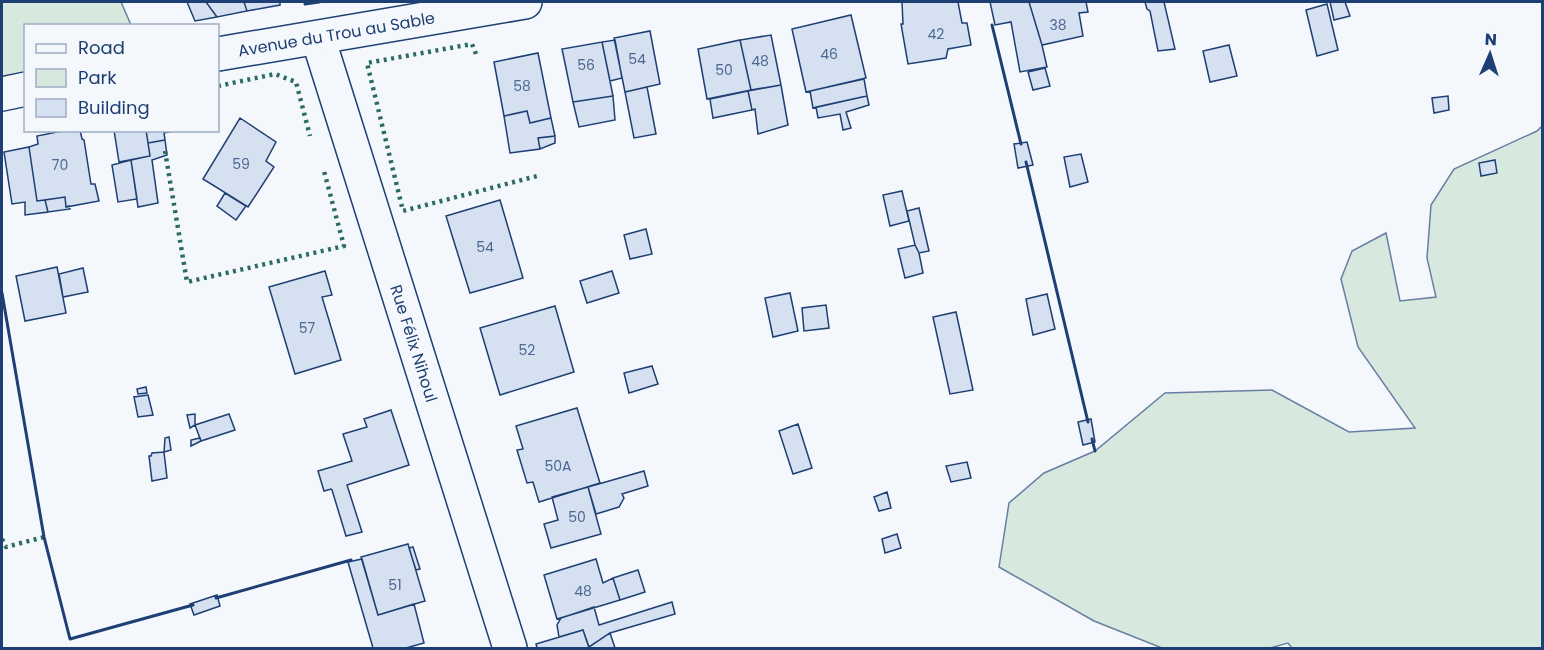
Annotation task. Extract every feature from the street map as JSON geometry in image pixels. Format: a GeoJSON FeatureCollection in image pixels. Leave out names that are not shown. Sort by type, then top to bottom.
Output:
{"type":"FeatureCollection","features":[{"type":"Feature","properties":{"kind":"street","name":"Avenue du Trou au Sable"},"geometry":{"type":"LineString","coordinates":[[219,54],[525,2]]}},
{"type":"Feature","properties":{"kind":"street","name":"Rue Félix Nihoul"},"geometry":{"type":"LineString","coordinates":[[318,38],[510,648]]}},
{"type":"Feature","properties":{"kind":"street"},"geometry":{"type":"LineString","coordinates":[[2,94],[24,89]]}},
{"type":"Feature","properties":{"kind":"green space"},"geometry":{"type":"Polygon","coordinates":[[[2,2],[121,2],[131,24],[24,24],[24,89],[2,94],[2,2]]]}},
{"type":"Feature","properties":{"kind":"green space"},"geometry":{"type":"Polygon","coordinates":[[[1542,126],[1542,648],[1292,648],[1288,643],[1270,648],[1162,648],[1094,621],[999,567],[1009,503],[1044,473],[1095,451],[1165,393],[1272,390],[1349,432],[1415,428],[1358,347],[1341,279],[1352,251],[1386,233],[1400,301],[1436,297],[1427,258],[1431,205],[1454,169],[1537,131],[1542,126]]]}},
{"type":"Feature","properties":{"kind":"building"},"geometry":{"type":"Polygon","coordinates":[[[187,2],[206,2],[217,17],[195,21],[187,2]]]}},
{"type":"Feature","properties":{"kind":"building"},"geometry":{"type":"Polygon","coordinates":[[[206,2],[244,2],[247,11],[217,17],[206,2]]]}},
{"type":"Feature","properties":{"kind":"building"},"geometry":{"type":"Polygon","coordinates":[[[244,2],[280,2],[280,5],[247,11],[244,2]]]}},
{"type":"Feature","properties":{"kind":"building"},"geometry":{"type":"Polygon","coordinates":[[[902,2],[958,2],[962,23],[967,23],[971,45],[948,49],[946,58],[908,64],[901,24],[903,24],[902,2]]]}},
{"type":"Feature","properties":{"kind":"building"},"geometry":{"type":"Polygon","coordinates":[[[990,2],[1029,2],[1047,67],[1020,72],[1011,22],[995,25],[990,2]]]}},
{"type":"Feature","properties":{"kind":"building"},"geometry":{"type":"Polygon","coordinates":[[[1029,2],[1086,2],[1088,12],[1079,13],[1083,36],[1042,45],[1029,2]]]}},
{"type":"Feature","properties":{"kind":"building"},"geometry":{"type":"Polygon","coordinates":[[[1145,2],[1164,2],[1175,49],[1158,51],[1150,11],[1145,2]]]}},
{"type":"Feature","properties":{"kind":"building"},"geometry":{"type":"Polygon","coordinates":[[[1330,2],[1345,2],[1350,16],[1334,20],[1330,2]]]}},
{"type":"Feature","properties":{"kind":"building"},"geometry":{"type":"Polygon","coordinates":[[[1327,4],[1338,50],[1317,56],[1306,10],[1327,4]]]}},
{"type":"Feature","properties":{"kind":"building"},"geometry":{"type":"Polygon","coordinates":[[[851,15],[866,78],[806,92],[792,29],[851,15]]]}},
{"type":"Feature","properties":{"kind":"building"},"geometry":{"type":"Polygon","coordinates":[[[650,31],[660,84],[625,92],[614,38],[650,31]]]}},
{"type":"Feature","properties":{"kind":"building"},"geometry":{"type":"Polygon","coordinates":[[[771,35],[781,85],[751,90],[740,40],[771,35]]]}},
{"type":"Feature","properties":{"kind":"building"},"geometry":{"type":"Polygon","coordinates":[[[615,40],[622,78],[610,81],[602,42],[615,40]]]}},
{"type":"Feature","properties":{"kind":"building"},"geometry":{"type":"Polygon","coordinates":[[[740,40],[751,90],[707,99],[698,49],[740,40]]]}},
{"type":"Feature","properties":{"kind":"building"},"geometry":{"type":"Polygon","coordinates":[[[602,42],[613,96],[573,102],[562,49],[602,42]]]}},
{"type":"Feature","properties":{"kind":"building"},"geometry":{"type":"Polygon","coordinates":[[[1229,45],[1237,76],[1210,82],[1203,51],[1229,45]]]}},
{"type":"Feature","properties":{"kind":"building"},"geometry":{"type":"Polygon","coordinates":[[[538,53],[551,118],[530,123],[527,111],[504,116],[494,62],[538,53]]]}},
{"type":"Feature","properties":{"kind":"building"},"geometry":{"type":"Polygon","coordinates":[[[1045,68],[1050,86],[1033,90],[1028,72],[1045,68]]]}},
{"type":"Feature","properties":{"kind":"building"},"geometry":{"type":"Polygon","coordinates":[[[864,79],[867,96],[813,108],[810,91],[864,79]]]}},
{"type":"Feature","properties":{"kind":"building"},"geometry":{"type":"Polygon","coordinates":[[[781,85],[788,125],[758,134],[755,109],[752,110],[748,91],[781,85]]]}},
{"type":"Feature","properties":{"kind":"building"},"geometry":{"type":"Polygon","coordinates":[[[647,87],[656,134],[634,138],[625,92],[647,87]]]}},
{"type":"Feature","properties":{"kind":"building"},"geometry":{"type":"Polygon","coordinates":[[[748,91],[752,110],[713,118],[710,99],[748,91]]]}},
{"type":"Feature","properties":{"kind":"building"},"geometry":{"type":"Polygon","coordinates":[[[613,96],[615,120],[579,127],[573,102],[613,96]]]}},
{"type":"Feature","properties":{"kind":"building"},"geometry":{"type":"Polygon","coordinates":[[[867,96],[869,105],[846,112],[851,128],[843,130],[840,114],[818,118],[816,107],[867,96]]]}},
{"type":"Feature","properties":{"kind":"building"},"geometry":{"type":"Polygon","coordinates":[[[1448,96],[1449,110],[1434,113],[1432,98],[1448,96]]]}},
{"type":"Feature","properties":{"kind":"building"},"geometry":{"type":"Polygon","coordinates":[[[527,111],[530,123],[551,118],[555,136],[538,138],[540,149],[510,153],[504,116],[527,111]]]}},
{"type":"Feature","properties":{"kind":"building"},"geometry":{"type":"Polygon","coordinates":[[[240,118],[276,142],[266,161],[274,167],[248,207],[203,179],[240,118]]]}},
{"type":"Feature","properties":{"kind":"building"},"geometry":{"type":"Polygon","coordinates":[[[57,132],[80,132],[84,140],[91,184],[95,184],[99,201],[66,207],[65,197],[37,201],[29,147],[38,144],[37,136],[57,132]]]}},
{"type":"Feature","properties":{"kind":"building"},"geometry":{"type":"Polygon","coordinates":[[[114,132],[146,132],[150,156],[119,162],[114,132]]]}},
{"type":"Feature","properties":{"kind":"building"},"geometry":{"type":"Polygon","coordinates":[[[146,132],[169,132],[164,133],[165,140],[148,143],[146,132]]]}},
{"type":"Feature","properties":{"kind":"building"},"geometry":{"type":"Polygon","coordinates":[[[555,136],[555,143],[540,149],[538,138],[555,136]]]}},
{"type":"Feature","properties":{"kind":"building"},"geometry":{"type":"Polygon","coordinates":[[[165,140],[167,155],[152,160],[158,203],[138,207],[131,160],[150,156],[148,143],[165,140]]]}},
{"type":"Feature","properties":{"kind":"building"},"geometry":{"type":"Polygon","coordinates":[[[1027,142],[1033,165],[1018,168],[1014,144],[1027,142]]]}},
{"type":"Feature","properties":{"kind":"building"},"geometry":{"type":"Polygon","coordinates":[[[29,147],[37,201],[45,200],[48,212],[25,215],[25,202],[12,204],[4,152],[29,147]]]}},
{"type":"Feature","properties":{"kind":"building"},"geometry":{"type":"Polygon","coordinates":[[[1081,154],[1088,182],[1070,187],[1064,157],[1081,154]]]}},
{"type":"Feature","properties":{"kind":"building"},"geometry":{"type":"Polygon","coordinates":[[[131,160],[137,199],[118,202],[112,165],[131,160]]]}},
{"type":"Feature","properties":{"kind":"building"},"geometry":{"type":"Polygon","coordinates":[[[1495,160],[1497,173],[1481,176],[1479,163],[1495,160]]]}},
{"type":"Feature","properties":{"kind":"building"},"geometry":{"type":"Polygon","coordinates":[[[902,191],[909,221],[890,226],[883,195],[902,191]]]}},
{"type":"Feature","properties":{"kind":"building"},"geometry":{"type":"Polygon","coordinates":[[[225,193],[246,206],[236,220],[217,206],[225,193]]]}},
{"type":"Feature","properties":{"kind":"building"},"geometry":{"type":"Polygon","coordinates":[[[65,197],[66,207],[69,206],[70,209],[48,212],[45,200],[65,197]]]}},
{"type":"Feature","properties":{"kind":"building"},"geometry":{"type":"Polygon","coordinates":[[[500,200],[523,278],[470,293],[446,216],[500,200]]]}},
{"type":"Feature","properties":{"kind":"building"},"geometry":{"type":"Polygon","coordinates":[[[919,208],[929,251],[919,253],[907,211],[919,208]]]}},
{"type":"Feature","properties":{"kind":"building"},"geometry":{"type":"Polygon","coordinates":[[[646,229],[652,254],[630,259],[624,235],[646,229]]]}},
{"type":"Feature","properties":{"kind":"building"},"geometry":{"type":"Polygon","coordinates":[[[915,245],[923,273],[905,278],[898,249],[915,245]]]}},
{"type":"Feature","properties":{"kind":"building"},"geometry":{"type":"Polygon","coordinates":[[[57,267],[66,313],[25,321],[16,276],[57,267]]]}},
{"type":"Feature","properties":{"kind":"building"},"geometry":{"type":"Polygon","coordinates":[[[83,268],[88,292],[63,297],[59,274],[83,268]]]}},
{"type":"Feature","properties":{"kind":"building"},"geometry":{"type":"Polygon","coordinates":[[[325,271],[332,295],[322,297],[341,360],[295,374],[269,287],[325,271]]]}},
{"type":"Feature","properties":{"kind":"building"},"geometry":{"type":"Polygon","coordinates":[[[612,271],[619,293],[587,303],[580,281],[612,271]]]}},
{"type":"Feature","properties":{"kind":"building"},"geometry":{"type":"Polygon","coordinates":[[[790,293],[798,331],[773,337],[765,298],[790,293]]]}},
{"type":"Feature","properties":{"kind":"building"},"geometry":{"type":"Polygon","coordinates":[[[1047,294],[1055,329],[1033,335],[1026,299],[1047,294]]]}},
{"type":"Feature","properties":{"kind":"building"},"geometry":{"type":"Polygon","coordinates":[[[826,305],[829,328],[804,331],[802,308],[826,305]]]}},
{"type":"Feature","properties":{"kind":"building"},"geometry":{"type":"Polygon","coordinates":[[[555,306],[574,372],[500,395],[480,328],[555,306]]]}},
{"type":"Feature","properties":{"kind":"building"},"geometry":{"type":"Polygon","coordinates":[[[956,312],[973,390],[950,394],[933,317],[956,312]]]}},
{"type":"Feature","properties":{"kind":"building"},"geometry":{"type":"Polygon","coordinates":[[[652,366],[658,384],[629,393],[624,373],[652,366]]]}},
{"type":"Feature","properties":{"kind":"building"},"geometry":{"type":"Polygon","coordinates":[[[146,387],[147,393],[138,394],[137,389],[146,387]]]}},
{"type":"Feature","properties":{"kind":"building"},"geometry":{"type":"Polygon","coordinates":[[[148,395],[153,415],[138,417],[134,397],[148,395]]]}},
{"type":"Feature","properties":{"kind":"building"},"geometry":{"type":"Polygon","coordinates":[[[577,408],[600,483],[539,502],[533,482],[527,483],[517,450],[523,449],[516,426],[577,408]]]}},
{"type":"Feature","properties":{"kind":"building"},"geometry":{"type":"Polygon","coordinates":[[[391,410],[409,465],[347,485],[362,532],[346,536],[332,490],[324,491],[318,471],[352,461],[343,434],[367,427],[364,419],[391,410]]]}},
{"type":"Feature","properties":{"kind":"building"},"geometry":{"type":"Polygon","coordinates":[[[195,414],[195,425],[190,428],[187,415],[195,414]]]}},
{"type":"Feature","properties":{"kind":"building"},"geometry":{"type":"Polygon","coordinates":[[[229,414],[235,430],[201,441],[195,425],[229,414]]]}},
{"type":"Feature","properties":{"kind":"building"},"geometry":{"type":"Polygon","coordinates":[[[1091,419],[1095,442],[1083,445],[1078,422],[1091,419]]]}},
{"type":"Feature","properties":{"kind":"building"},"geometry":{"type":"Polygon","coordinates":[[[798,424],[812,468],[793,474],[779,431],[798,424]]]}},
{"type":"Feature","properties":{"kind":"building"},"geometry":{"type":"Polygon","coordinates":[[[169,437],[171,450],[164,452],[165,438],[169,437]]]}},
{"type":"Feature","properties":{"kind":"building"},"geometry":{"type":"Polygon","coordinates":[[[200,438],[201,441],[191,446],[191,440],[200,438]]]}},
{"type":"Feature","properties":{"kind":"building"},"geometry":{"type":"Polygon","coordinates":[[[164,452],[167,478],[152,481],[149,456],[152,453],[164,452]]]}},
{"type":"Feature","properties":{"kind":"building"},"geometry":{"type":"Polygon","coordinates":[[[967,462],[971,478],[951,482],[946,466],[967,462]]]}},
{"type":"Feature","properties":{"kind":"building"},"geometry":{"type":"Polygon","coordinates":[[[644,471],[648,486],[622,494],[624,498],[619,507],[596,514],[588,487],[644,471]]]}},
{"type":"Feature","properties":{"kind":"building"},"geometry":{"type":"Polygon","coordinates":[[[588,487],[601,534],[551,548],[544,524],[558,520],[552,497],[588,487]]]}},
{"type":"Feature","properties":{"kind":"building"},"geometry":{"type":"Polygon","coordinates":[[[887,492],[891,508],[879,511],[874,497],[887,492]]]}},
{"type":"Feature","properties":{"kind":"building"},"geometry":{"type":"Polygon","coordinates":[[[897,534],[901,548],[885,553],[882,539],[897,534]]]}},
{"type":"Feature","properties":{"kind":"building"},"geometry":{"type":"Polygon","coordinates":[[[408,544],[425,601],[378,615],[361,557],[408,544]]]}},
{"type":"Feature","properties":{"kind":"building"},"geometry":{"type":"Polygon","coordinates":[[[413,547],[420,569],[416,570],[409,548],[413,547]]]}},
{"type":"Feature","properties":{"kind":"building"},"geometry":{"type":"Polygon","coordinates":[[[362,559],[378,615],[414,604],[424,643],[406,648],[373,648],[348,562],[362,559]]]}},
{"type":"Feature","properties":{"kind":"building"},"geometry":{"type":"Polygon","coordinates":[[[596,559],[603,583],[613,578],[620,600],[557,619],[544,575],[596,559]]]}},
{"type":"Feature","properties":{"kind":"building"},"geometry":{"type":"Polygon","coordinates":[[[638,570],[645,592],[620,600],[613,578],[638,570]]]}},
{"type":"Feature","properties":{"kind":"building"},"geometry":{"type":"Polygon","coordinates":[[[217,595],[220,606],[194,615],[190,604],[217,595]]]}},
{"type":"Feature","properties":{"kind":"building"},"geometry":{"type":"Polygon","coordinates":[[[672,602],[675,614],[610,633],[589,647],[583,630],[559,637],[557,625],[561,618],[594,607],[599,625],[672,602]]]}},
{"type":"Feature","properties":{"kind":"building"},"geometry":{"type":"Polygon","coordinates":[[[583,630],[589,648],[537,648],[536,644],[583,630]]]}},
{"type":"Feature","properties":{"kind":"building"},"geometry":{"type":"Polygon","coordinates":[[[610,633],[615,648],[589,648],[589,647],[610,633]]]}},
{"type":"Feature","properties":{"kind":"hedge"},"geometry":{"type":"LineString","coordinates":[[476,54],[472,44],[367,63],[403,211],[537,176]]}},
{"type":"Feature","properties":{"kind":"hedge"},"geometry":{"type":"LineString","coordinates":[[219,86],[275,74],[296,82],[310,136]]}},
{"type":"Feature","properties":{"kind":"hedge"},"geometry":{"type":"LineString","coordinates":[[165,151],[187,282],[344,246],[324,171]]}},
{"type":"Feature","properties":{"kind":"hedge"},"geometry":{"type":"LineString","coordinates":[[2,539],[6,547],[44,537]]}},
{"type":"Feature","properties":{"kind":"wall"},"geometry":{"type":"LineString","coordinates":[[305,4],[319,2]]}},
{"type":"Feature","properties":{"kind":"wall"},"geometry":{"type":"LineString","coordinates":[[992,25],[1021,144]]}},
{"type":"Feature","properties":{"kind":"wall"},"geometry":{"type":"LineString","coordinates":[[1026,162],[1088,422]]}},
{"type":"Feature","properties":{"kind":"wall"},"geometry":{"type":"LineString","coordinates":[[2,293],[44,537],[70,639],[193,605]]}},
{"type":"Feature","properties":{"kind":"wall"},"geometry":{"type":"LineString","coordinates":[[1092,439],[1095,451]]}},
{"type":"Feature","properties":{"kind":"wall"},"geometry":{"type":"LineString","coordinates":[[216,598],[351,560]]}}]}
